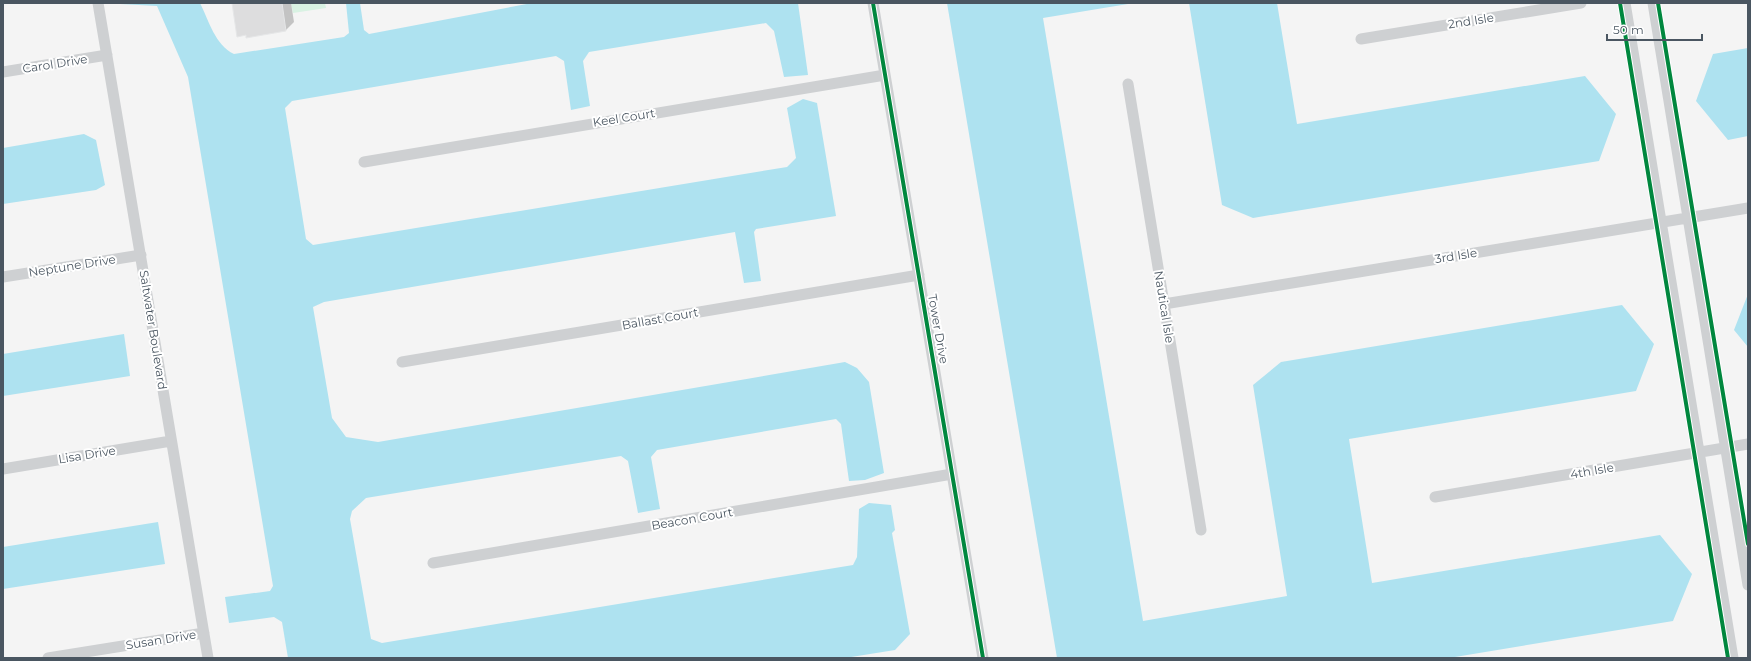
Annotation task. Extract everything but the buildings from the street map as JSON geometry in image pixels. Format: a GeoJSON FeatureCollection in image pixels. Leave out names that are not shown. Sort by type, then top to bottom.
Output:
{"type":"FeatureCollection","features":[{"type":"Feature","properties":{"kind":"street","name":"Saltwater Boulevard"},"geometry":{"type":"LineString","coordinates":[[98,3],[208,658]]}},
{"type":"Feature","properties":{"kind":"street","name":"Tower Drive"},"geometry":{"type":"LineString","coordinates":[[873,3],[983,658]]}},
{"type":"Feature","properties":{"kind":"street","name":"2nd Isle"},"geometry":{"type":"LineString","coordinates":[[1361,39],[1581,3]]}},
{"type":"Feature","properties":{"kind":"street"},"geometry":{"type":"LineString","coordinates":[[1624,3],[1733,658]]}},
{"type":"Feature","properties":{"kind":"street"},"geometry":{"type":"LineString","coordinates":[[1653,3],[1748,585]]}},
{"type":"Feature","properties":{"kind":"street","name":"Carol Drive"},"geometry":{"type":"LineString","coordinates":[[3,72],[107,55]]}},
{"type":"Feature","properties":{"kind":"street","name":"Keel Court"},"geometry":{"type":"LineString","coordinates":[[364,162],[885,75]]}},
{"type":"Feature","properties":{"kind":"street","name":"Nautical Isle"},"geometry":{"type":"LineString","coordinates":[[1128,84],[1201,530]]}},
{"type":"Feature","properties":{"kind":"street","name":"3rd Isle"},"geometry":{"type":"LineString","coordinates":[[1164,304],[1748,208]]}},
{"type":"Feature","properties":{"kind":"street","name":"Neptune Drive"},"geometry":{"type":"LineString","coordinates":[[3,277],[140,255]]}},
{"type":"Feature","properties":{"kind":"street","name":"Ballast Court"},"geometry":{"type":"LineString","coordinates":[[402,362],[919,275]]}},
{"type":"Feature","properties":{"kind":"street","name":"Lisa Drive"},"geometry":{"type":"LineString","coordinates":[[3,468],[171,441]]}},
{"type":"Feature","properties":{"kind":"street","name":"4th Isle"},"geometry":{"type":"LineString","coordinates":[[1435,497],[1748,444]]}},
{"type":"Feature","properties":{"kind":"street","name":"Beacon Court"},"geometry":{"type":"LineString","coordinates":[[433,563],[952,474]]}},
{"type":"Feature","properties":{"kind":"street","name":"Susan Drive"},"geometry":{"type":"LineString","coordinates":[[48,658],[204,633]]}},
{"type":"Feature","properties":{"kind":"green space"},"geometry":{"type":"Polygon","coordinates":[[[291,3],[325,3],[326,8],[293,13],[291,3]]]}},
{"type":"Feature","properties":{"kind":"water"},"geometry":{"type":"Polygon","coordinates":[[[120,3],[200,3],[217,39],[227,50],[234,54],[344,37],[349,33],[346,3],[360,3],[364,30],[369,34],[532,3],[798,3],[808,75],[784,77],[774,31],[766,23],[589,52],[583,61],[590,106],[571,110],[564,61],[556,56],[292,101],[285,108],[306,239],[313,245],[787,167],[796,158],[787,108],[803,99],[817,103],[836,216],[756,229],[754,232],[761,281],[744,283],[735,232],[324,302],[313,307],[332,418],[346,437],[378,442],[845,362],[857,368],[869,382],[884,473],[865,480],[849,481],[841,424],[836,419],[657,450],[651,457],[660,509],[638,513],[628,461],[621,456],[366,498],[352,511],[350,519],[371,639],[382,643],[853,565],[857,557],[859,509],[869,503],[891,505],[895,530],[892,533],[910,634],[895,650],[845,658],[288,658],[282,622],[274,617],[229,623],[225,597],[270,591],[273,586],[188,77],[157,6],[120,3]]]}},
{"type":"Feature","properties":{"kind":"water"},"geometry":{"type":"Polygon","coordinates":[[[947,3],[1134,3],[1043,18],[1143,621],[1287,596],[1253,385],[1281,362],[1622,305],[1654,344],[1636,391],[1349,439],[1372,583],[1660,535],[1692,574],[1673,621],[1449,658],[1057,658],[947,3]]]}},
{"type":"Feature","properties":{"kind":"water"},"geometry":{"type":"Polygon","coordinates":[[[1189,3],[1277,3],[1297,124],[1585,76],[1616,114],[1599,161],[1253,218],[1222,205],[1189,3]]]}},
{"type":"Feature","properties":{"kind":"water"},"geometry":{"type":"Polygon","coordinates":[[[1748,48],[1748,136],[1728,140],[1696,101],[1713,54],[1748,48]]]}},
{"type":"Feature","properties":{"kind":"water"},"geometry":{"type":"Polygon","coordinates":[[[84,134],[96,140],[105,185],[96,190],[3,204],[3,148],[84,134]]]}},
{"type":"Feature","properties":{"kind":"water"},"geometry":{"type":"Polygon","coordinates":[[[1748,294],[1748,347],[1734,330],[1748,294]]]}},
{"type":"Feature","properties":{"kind":"water"},"geometry":{"type":"Polygon","coordinates":[[[124,334],[130,376],[3,396],[3,354],[124,334]]]}},
{"type":"Feature","properties":{"kind":"water"},"geometry":{"type":"Polygon","coordinates":[[[158,522],[165,564],[3,589],[3,547],[158,522]]]}},
{"type":"Feature","properties":{"kind":"cycle path"},"geometry":{"type":"LineString","coordinates":[[873,3],[983,658]]}},
{"type":"Feature","properties":{"kind":"cycle path"},"geometry":{"type":"LineString","coordinates":[[1620,3],[1728,658]]}},
{"type":"Feature","properties":{"kind":"cycle path"},"geometry":{"type":"LineString","coordinates":[[1658,3],[1748,544]]}}]}
